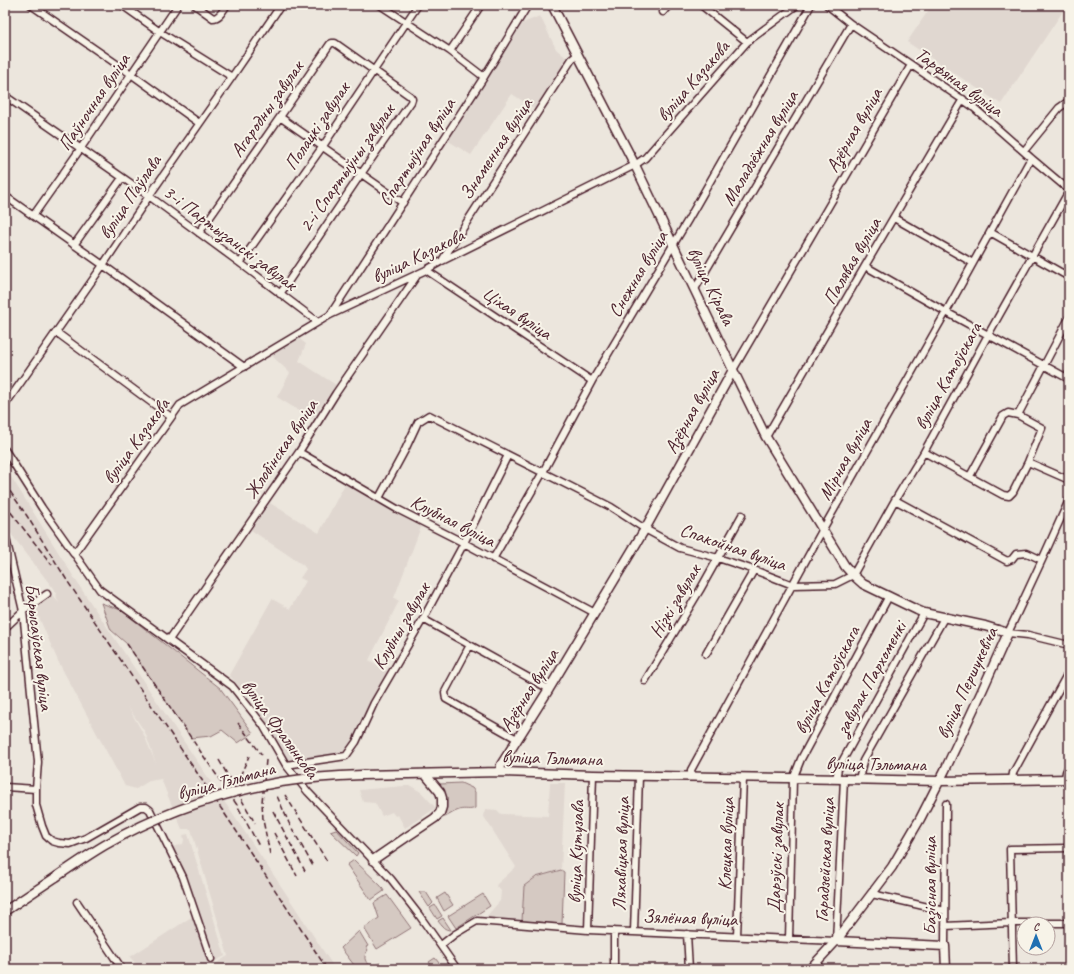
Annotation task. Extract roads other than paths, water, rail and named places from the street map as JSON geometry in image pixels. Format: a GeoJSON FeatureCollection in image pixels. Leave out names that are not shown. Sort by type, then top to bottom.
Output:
{"type":"FeatureCollection","features":[{"type":"Feature","properties":{"kind":"main road","name":"вуліца Кірава"},"geometry":{"type":"LineString","coordinates":[[552,5],[635,166],[766,437],[845,566],[853,575]]}},
{"type":"Feature","properties":{"kind":"main road","name":"Азёрная вуліца"},"geometry":{"type":"LineString","coordinates":[[500,772],[501,765],[549,689],[645,529],[733,370]]}},
{"type":"Feature","properties":{"kind":"main road"},"geometry":{"type":"LineString","coordinates":[[853,575],[863,584],[924,613],[985,626],[1008,633]]}},
{"type":"Feature","properties":{"kind":"main road","name":"вуліца Першукевіча"},"geometry":{"type":"LineString","coordinates":[[810,969],[836,941],[892,867],[920,819],[939,781],[1008,633]]}},
{"type":"Feature","properties":{"kind":"main road","name":"вуліца Тэльмана"},"geometry":{"type":"LineString","coordinates":[[5,911],[105,845],[142,826],[178,810],[221,796],[282,782],[324,777],[362,775],[500,772],[939,781],[1067,779]]}},
{"type":"Feature","properties":{"kind":"main road"},"geometry":{"type":"LineString","coordinates":[[373,860],[435,818],[440,813],[442,798],[440,792],[423,774]]}},
{"type":"Feature","properties":{"kind":"main road","name":"Зялёная вуліца"},"geometry":{"type":"LineString","coordinates":[[836,941],[946,946]]}},
{"type":"Feature","properties":{"kind":"main road","name":"Базісная вуліца"},"geometry":{"type":"LineString","coordinates":[[946,946],[946,969]]}},
{"type":"Feature","properties":{"kind":"street"},"geometry":{"type":"LineString","coordinates":[[31,5],[199,123]]}},
{"type":"Feature","properties":{"kind":"street","name":"Паўночная вуліца"},"geometry":{"type":"LineString","coordinates":[[33,216],[178,5]]}},
{"type":"Feature","properties":{"kind":"street"},"geometry":{"type":"LineString","coordinates":[[195,5],[213,18],[216,18],[227,5]]}},
{"type":"Feature","properties":{"kind":"street","name":"вуліца Паўлава"},"geometry":{"type":"LineString","coordinates":[[5,406],[281,5]]}},
{"type":"Feature","properties":{"kind":"street"},"geometry":{"type":"LineString","coordinates":[[380,5],[450,51],[484,77]]}},
{"type":"Feature","properties":{"kind":"street","name":"Полацкі завулак"},"geometry":{"type":"LineString","coordinates":[[240,263],[323,146],[418,5]]}},
{"type":"Feature","properties":{"kind":"street"},"geometry":{"type":"LineString","coordinates":[[450,51],[481,5]]}},
{"type":"Feature","properties":{"kind":"street","name":"Спартыўная вуліца"},"geometry":{"type":"LineString","coordinates":[[330,315],[484,77],[528,5]]}},
{"type":"Feature","properties":{"kind":"street"},"geometry":{"type":"LineString","coordinates":[[663,12],[669,5]]}},
{"type":"Feature","properties":{"kind":"street"},"geometry":{"type":"LineString","coordinates":[[702,5],[747,42]]}},
{"type":"Feature","properties":{"kind":"street","name":"вуліца Казакова"},"geometry":{"type":"LineString","coordinates":[[74,554],[180,405],[330,315],[418,274],[635,166],[645,158],[747,42],[797,5]]}},
{"type":"Feature","properties":{"kind":"street","name":"Снежная вуліца"},"geometry":{"type":"LineString","coordinates":[[493,559],[543,472],[592,381],[692,213],[811,5]]}},
{"type":"Feature","properties":{"kind":"street","name":"Тарфяная вуліца"},"geometry":{"type":"LineString","coordinates":[[827,5],[851,24],[963,99],[1069,190]]}},
{"type":"Feature","properties":{"kind":"street"},"geometry":{"type":"LineString","coordinates":[[125,6],[160,32],[232,77]]}},
{"type":"Feature","properties":{"kind":"street","name":"Маладзёжная вуліца"},"geometry":{"type":"LineString","coordinates":[[695,289],[851,24]]}},
{"type":"Feature","properties":{"kind":"street","name":"Агародны завулак"},"geometry":{"type":"LineString","coordinates":[[199,233],[330,44],[335,43],[374,70]]}},
{"type":"Feature","properties":{"kind":"street","name":"Знаменная вуліца"},"geometry":{"type":"LineString","coordinates":[[442,261],[572,59],[577,55]]}},
{"type":"Feature","properties":{"kind":"street","name":"Азёрная вуліца"},"geometry":{"type":"LineString","coordinates":[[733,370],[911,65]]}},
{"type":"Feature","properties":{"kind":"street","name":"2-і Спартыўны завулак"},"geometry":{"type":"LineString","coordinates":[[280,294],[411,102],[412,99],[410,96],[374,70]]}},
{"type":"Feature","properties":{"kind":"street","name":"3-і Партызанскі завулак"},"geometry":{"type":"LineString","coordinates":[[5,96],[149,196],[318,322]]}},
{"type":"Feature","properties":{"kind":"street","name":"Палявая вуліца"},"geometry":{"type":"LineString","coordinates":[[766,437],[963,99]]}},
{"type":"Feature","properties":{"kind":"street"},"geometry":{"type":"LineString","coordinates":[[1024,151],[1059,108],[1069,101]]}},
{"type":"Feature","properties":{"kind":"street"},"geometry":{"type":"LineString","coordinates":[[280,117],[403,203]]}},
{"type":"Feature","properties":{"kind":"street","name":"Мірная вуліца"},"geometry":{"type":"LineString","coordinates":[[691,777],[691,770],[823,529],[1031,158]]}},
{"type":"Feature","properties":{"kind":"street"},"geometry":{"type":"LineString","coordinates":[[74,245],[122,178]]}},
{"type":"Feature","properties":{"kind":"street","name":"вуліца Катоўскага"},"geometry":{"type":"LineString","coordinates":[[853,575],[924,452],[1069,190]]}},
{"type":"Feature","properties":{"kind":"street"},"geometry":{"type":"LineString","coordinates":[[5,196],[244,367]]}},
{"type":"Feature","properties":{"kind":"street"},"geometry":{"type":"LineString","coordinates":[[894,218],[973,262]]}},
{"type":"Feature","properties":{"kind":"street"},"geometry":{"type":"LineString","coordinates":[[990,232],[1069,277]]}},
{"type":"Feature","properties":{"kind":"street"},"geometry":{"type":"LineString","coordinates":[[865,266],[1069,379]]}},
{"type":"Feature","properties":{"kind":"street","name":"Ціхая вуліца"},"geometry":{"type":"LineString","coordinates":[[426,270],[592,381]]}},
{"type":"Feature","properties":{"kind":"street","name":"Жлобінская вуліца"},"geometry":{"type":"LineString","coordinates":[[169,640],[299,452],[336,393],[418,274]]}},
{"type":"Feature","properties":{"kind":"street"},"geometry":{"type":"LineString","coordinates":[[1018,415],[1069,318]]}},
{"type":"Feature","properties":{"kind":"street"},"geometry":{"type":"LineString","coordinates":[[56,332],[171,417]]}},
{"type":"Feature","properties":{"kind":"street"},"geometry":{"type":"LineString","coordinates":[[924,452],[1003,495],[1010,496],[1028,462],[1042,428],[1018,415],[1008,413],[1002,416],[970,476]]}},
{"type":"Feature","properties":{"kind":"street","name":"Спакойная вуліца"},"geometry":{"type":"LineString","coordinates":[[379,498],[405,450],[418,422],[429,415],[611,507],[645,529],[680,548],[718,558],[793,585],[835,584],[853,575]]}},
{"type":"Feature","properties":{"kind":"street","name":"вуліца Фралянкова"},"geometry":{"type":"LineString","coordinates":[[5,450],[42,508],[100,590],[232,686],[263,725],[286,765],[308,792],[391,878],[457,969]]}},
{"type":"Feature","properties":{"kind":"street","name":"Клубная вуліца"},"geometry":{"type":"LineString","coordinates":[[299,452],[397,509],[595,613]]}},
{"type":"Feature","properties":{"kind":"street","name":"Клубны завулак"},"geometry":{"type":"LineString","coordinates":[[286,765],[346,756],[356,742],[374,703],[423,619],[464,543],[508,455]]}},
{"type":"Feature","properties":{"kind":"street"},"geometry":{"type":"LineString","coordinates":[[1028,462],[1069,480]]}},
{"type":"Feature","properties":{"kind":"street"},"geometry":{"type":"LineString","coordinates":[[895,500],[1007,561],[1012,559],[1016,554],[1027,553],[1042,560]]}},
{"type":"Feature","properties":{"kind":"street","name":"вуліца Першукевіча"},"geometry":{"type":"LineString","coordinates":[[1008,633],[1069,500]]}},
{"type":"Feature","properties":{"kind":"street","name":"Нізкі завулак"},"geometry":{"type":"LineString","coordinates":[[645,681],[696,596],[742,514]]}},
{"type":"Feature","properties":{"kind":"street","name":"Барысаўская вуліца"},"geometry":{"type":"LineString","coordinates":[[5,534],[23,612],[37,758],[36,805],[46,836],[52,841],[70,844],[86,838],[140,807],[146,807],[150,810],[183,877],[211,959]]}},
{"type":"Feature","properties":{"kind":"street"},"geometry":{"type":"LineString","coordinates":[[706,654],[754,570]]}},
{"type":"Feature","properties":{"kind":"street"},"geometry":{"type":"LineString","coordinates":[[5,628],[47,594]]}},
{"type":"Feature","properties":{"kind":"street","name":"вуліца Катоўскага"},"geometry":{"type":"LineString","coordinates":[[793,779],[801,759],[888,596]]}},
{"type":"Feature","properties":{"kind":"street","name":"завулак Пархоменкі"},"geometry":{"type":"LineString","coordinates":[[840,779],[838,770],[924,613]]}},
{"type":"Feature","properties":{"kind":"street"},"geometry":{"type":"LineString","coordinates":[[859,780],[863,761],[944,618]]}},
{"type":"Feature","properties":{"kind":"street"},"geometry":{"type":"LineString","coordinates":[[423,619],[549,689]]}},
{"type":"Feature","properties":{"kind":"street"},"geometry":{"type":"LineString","coordinates":[[1008,633],[1028,635],[1069,644]]}},
{"type":"Feature","properties":{"kind":"street"},"geometry":{"type":"LineString","coordinates":[[470,645],[445,692],[446,700],[517,739]]}},
{"type":"Feature","properties":{"kind":"street"},"geometry":{"type":"LineString","coordinates":[[1012,780],[1013,773],[1069,671]]}},
{"type":"Feature","properties":{"kind":"street"},"geometry":{"type":"LineString","coordinates":[[1067,779],[1066,772],[1069,766]]}},
{"type":"Feature","properties":{"kind":"street","name":"вуліца Кутузава"},"geometry":{"type":"LineString","coordinates":[[588,930],[593,775]]}},
{"type":"Feature","properties":{"kind":"street","name":"Ляхавіцкая вуліца"},"geometry":{"type":"LineString","coordinates":[[634,932],[639,776]]}},
{"type":"Feature","properties":{"kind":"street","name":"Клецкая вуліца"},"geometry":{"type":"LineString","coordinates":[[737,936],[744,778]]}},
{"type":"Feature","properties":{"kind":"street","name":"Дарэўскі завулак"},"geometry":{"type":"LineString","coordinates":[[789,939],[793,779]]}},
{"type":"Feature","properties":{"kind":"street","name":"Гарадзейская вуліца"},"geometry":{"type":"LineString","coordinates":[[836,941],[840,779]]}},
{"type":"Feature","properties":{"kind":"street"},"geometry":{"type":"LineString","coordinates":[[5,787],[36,789]]}},
{"type":"Feature","properties":{"kind":"street","name":"Базісная вуліца"},"geometry":{"type":"LineString","coordinates":[[946,804],[946,946]]}},
{"type":"Feature","properties":{"kind":"street"},"geometry":{"type":"LineString","coordinates":[[1012,969],[1010,849],[1069,848]]}},
{"type":"Feature","properties":{"kind":"street"},"geometry":{"type":"LineString","coordinates":[[872,894],[945,912]]}},
{"type":"Feature","properties":{"kind":"street"},"geometry":{"type":"LineString","coordinates":[[77,902],[122,969]]}},
{"type":"Feature","properties":{"kind":"street","name":"Зялёная вуліца"},"geometry":{"type":"LineString","coordinates":[[441,945],[455,934],[477,921],[588,930],[836,941]]}},
{"type":"Feature","properties":{"kind":"street"},"geometry":{"type":"LineString","coordinates":[[946,926],[1012,923],[1069,923]]}},
{"type":"Feature","properties":{"kind":"street"},"geometry":{"type":"LineString","coordinates":[[614,931],[614,969]]}},
{"type":"Feature","properties":{"kind":"street"},"geometry":{"type":"LineString","coordinates":[[687,934],[689,969]]}},
{"type":"Feature","properties":{"kind":"railway"},"geometry":{"type":"LineString","coordinates":[[5,484],[27,516],[68,582],[235,829],[327,969]]}},
{"type":"Feature","properties":{"kind":"railway"},"geometry":{"type":"LineString","coordinates":[[5,505],[52,565]]}},
{"type":"Feature","properties":{"kind":"railway"},"geometry":{"type":"LineString","coordinates":[[127,644],[237,805],[259,846]]}},
{"type":"Feature","properties":{"kind":"railway"},"geometry":{"type":"LineString","coordinates":[[238,723],[262,755]]}},
{"type":"Feature","properties":{"kind":"railway"},"geometry":{"type":"LineString","coordinates":[[240,776],[249,756]]}},
{"type":"Feature","properties":{"kind":"railway"},"geometry":{"type":"LineString","coordinates":[[219,760],[255,823]]}},
{"type":"Feature","properties":{"kind":"railway"},"geometry":{"type":"LineString","coordinates":[[266,760],[262,802],[263,820],[270,854]]}},
{"type":"Feature","properties":{"kind":"railway"},"geometry":{"type":"LineString","coordinates":[[285,795],[327,861]]}},
{"type":"Feature","properties":{"kind":"railway"},"geometry":{"type":"LineString","coordinates":[[277,796],[289,823],[313,866]]}},
{"type":"Feature","properties":{"kind":"railway"},"geometry":{"type":"LineString","coordinates":[[273,811],[305,871]]}},
{"type":"Feature","properties":{"kind":"railway"},"geometry":{"type":"LineString","coordinates":[[274,833],[297,876]]}}]}
